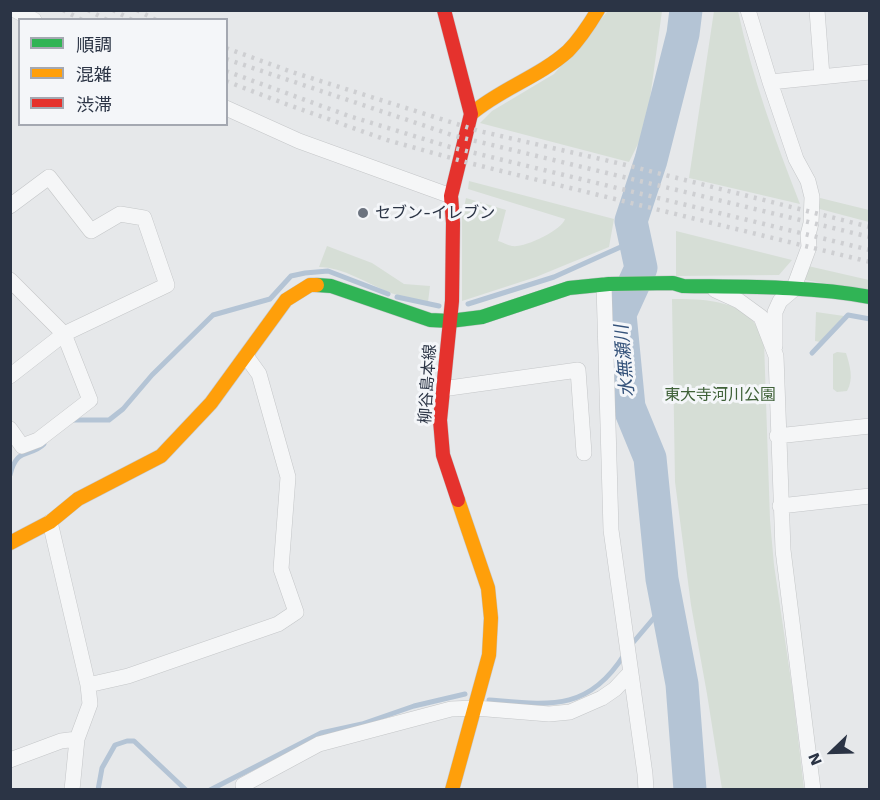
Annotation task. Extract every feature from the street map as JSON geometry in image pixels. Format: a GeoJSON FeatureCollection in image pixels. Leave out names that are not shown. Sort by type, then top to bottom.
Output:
{"type":"FeatureCollection","features":[{"type":"Feature","properties":{"kind":"street"},"geometry":{"type":"LineString","coordinates":[[15,10],[30,18]]}},
{"type":"Feature","properties":{"kind":"street","name":"柳谷島本線"},"geometry":{"type":"LineString","coordinates":[[444,10],[471,114],[451,196],[453,223],[450,321],[440,420],[443,455],[488,588],[491,618],[489,655],[452,789]]}},
{"type":"Feature","properties":{"kind":"street"},"geometry":{"type":"LineString","coordinates":[[471,114],[482,103],[561,56],[584,33],[598,10]]}},
{"type":"Feature","properties":{"kind":"street"},"geometry":{"type":"LineString","coordinates":[[748,10],[796,159],[808,181],[812,197],[808,235],[810,248],[794,290],[780,301],[775,312],[780,506],[813,789]]}},
{"type":"Feature","properties":{"kind":"street"},"geometry":{"type":"LineString","coordinates":[[817,10],[822,76]]}},
{"type":"Feature","properties":{"kind":"street"},"geometry":{"type":"LineString","coordinates":[[770,82],[870,72]]}},
{"type":"Feature","properties":{"kind":"street"},"geometry":{"type":"LineString","coordinates":[[228,109],[299,141],[451,196]]}},
{"type":"Feature","properties":{"kind":"street"},"geometry":{"type":"LineString","coordinates":[[10,206],[49,177],[92,231],[120,214],[144,218],[166,285],[64,334],[10,376]]}},
{"type":"Feature","properties":{"kind":"street"},"geometry":{"type":"LineString","coordinates":[[10,280],[64,334],[90,400],[38,440],[16,450],[10,429]]}},
{"type":"Feature","properties":{"kind":"street"},"geometry":{"type":"LineString","coordinates":[[10,543],[50,522],[78,499],[161,456],[211,404],[286,300],[310,285],[331,286],[430,320],[450,321],[482,317],[569,288],[607,284],[673,283],[683,286],[771,287],[841,292],[870,297]]}},
{"type":"Feature","properties":{"kind":"street"},"geometry":{"type":"LineString","coordinates":[[607,284],[611,530],[646,789]]}},
{"type":"Feature","properties":{"kind":"street"},"geometry":{"type":"LineString","coordinates":[[706,286],[739,301],[760,317],[776,356]]}},
{"type":"Feature","properties":{"kind":"street"},"geometry":{"type":"LineString","coordinates":[[88,685],[128,676],[278,624],[296,612],[281,569],[288,477],[259,375],[246,356]]}},
{"type":"Feature","properties":{"kind":"street"},"geometry":{"type":"LineString","coordinates":[[442,388],[578,370],[584,453]]}},
{"type":"Feature","properties":{"kind":"street"},"geometry":{"type":"LineString","coordinates":[[777,436],[870,426]]}},
{"type":"Feature","properties":{"kind":"street"},"geometry":{"type":"LineString","coordinates":[[780,506],[870,496]]}},
{"type":"Feature","properties":{"kind":"street"},"geometry":{"type":"LineString","coordinates":[[50,522],[88,685],[90,704],[77,740],[72,789]]}},
{"type":"Feature","properties":{"kind":"street"},"geometry":{"type":"LineString","coordinates":[[243,784],[319,744],[451,708],[549,714],[570,712],[602,698],[630,674]]}},
{"type":"Feature","properties":{"kind":"street"},"geometry":{"type":"LineString","coordinates":[[10,760],[61,741],[77,740]]}},
{"type":"Feature","properties":{"kind":"green space"},"geometry":{"type":"Polygon","coordinates":[[[608,11],[662,11],[646,128],[629,162],[480,123],[492,111],[554,74],[608,11]]]}},
{"type":"Feature","properties":{"kind":"green space"},"geometry":{"type":"Polygon","coordinates":[[[714,11],[738,11],[765,108],[800,204],[689,178],[714,11]]]}},
{"type":"Feature","properties":{"kind":"green space"},"geometry":{"type":"Polygon","coordinates":[[[469,181],[614,219],[609,247],[536,277],[462,301],[462,216],[466,198],[506,210],[498,241],[512,246],[541,238],[557,229],[565,219],[468,189],[469,181]]]}},
{"type":"Feature","properties":{"kind":"green space"},"geometry":{"type":"Polygon","coordinates":[[[816,197],[869,210],[869,222],[816,208],[816,197]]]}},
{"type":"Feature","properties":{"kind":"green space"},"geometry":{"type":"Polygon","coordinates":[[[676,231],[792,260],[779,275],[676,276],[676,231]]]}},
{"type":"Feature","properties":{"kind":"green space"},"geometry":{"type":"Polygon","coordinates":[[[327,246],[372,263],[404,284],[430,286],[428,302],[391,293],[337,270],[319,267],[327,246]]]}},
{"type":"Feature","properties":{"kind":"green space"},"geometry":{"type":"Polygon","coordinates":[[[808,266],[869,280],[869,291],[805,280],[808,266]]]}},
{"type":"Feature","properties":{"kind":"green space","name":"東大寺河川公園"},"geometry":{"type":"Polygon","coordinates":[[[672,299],[706,300],[740,310],[756,325],[764,342],[770,520],[774,565],[804,789],[722,789],[691,605],[675,482],[672,299]]]}},
{"type":"Feature","properties":{"kind":"green space"},"geometry":{"type":"Polygon","coordinates":[[[816,312],[844,316],[820,342],[815,341],[816,312]]]}},
{"type":"Feature","properties":{"kind":"green space"},"geometry":{"type":"Polygon","coordinates":[[[846,353],[849,363],[851,377],[847,391],[837,392],[833,389],[833,354],[846,353]]]}},
{"type":"Feature","properties":{"kind":"waterway","name":"水無瀬川"},"geometry":{"type":"LineString","coordinates":[[686,10],[683,34],[651,160],[631,221],[641,268],[620,314],[629,407],[650,458],[662,579],[682,684],[690,790]]}},
{"type":"Feature","properties":{"kind":"waterway"},"geometry":{"type":"LineString","coordinates":[[468,304],[554,277],[634,241]]}},
{"type":"Feature","properties":{"kind":"waterway"},"geometry":{"type":"LineString","coordinates":[[72,420],[109,420],[123,409],[152,375],[213,315],[270,299],[291,276],[328,271],[388,294]]}},
{"type":"Feature","properties":{"kind":"waterway"},"geometry":{"type":"LineString","coordinates":[[397,297],[439,306]]}},
{"type":"Feature","properties":{"kind":"waterway"},"geometry":{"type":"LineString","coordinates":[[812,353],[848,315],[870,319]]}},
{"type":"Feature","properties":{"kind":"waterway"},"geometry":{"type":"LineString","coordinates":[[10,475],[20,456],[44,444]]}},
{"type":"Feature","properties":{"kind":"waterway"},"geometry":{"type":"LineString","coordinates":[[631,645],[659,612],[662,579]]}},
{"type":"Feature","properties":{"kind":"waterway"},"geometry":{"type":"LineString","coordinates":[[489,700],[530,703],[566,701],[581,696],[596,687],[610,674],[624,655]]}},
{"type":"Feature","properties":{"kind":"waterway"},"geometry":{"type":"LineString","coordinates":[[210,790],[321,733],[362,724],[414,706],[465,694]]}},
{"type":"Feature","properties":{"kind":"waterway"},"geometry":{"type":"LineString","coordinates":[[98,790],[102,768],[115,745],[127,741],[134,741],[186,790]]}},
{"type":"Feature","properties":{"kind":"railway"},"geometry":{"type":"LineString","coordinates":[[63,10],[78,18]]}},
{"type":"Feature","properties":{"kind":"railway"},"geometry":{"type":"LineString","coordinates":[[88,10],[103,18]]}},
{"type":"Feature","properties":{"kind":"railway"},"geometry":{"type":"LineString","coordinates":[[113,10],[128,18]]}},
{"type":"Feature","properties":{"kind":"railway"},"geometry":{"type":"LineString","coordinates":[[137,10],[152,18]]}},
{"type":"Feature","properties":{"kind":"railway"},"geometry":{"type":"LineString","coordinates":[[228,49],[292,72],[479,131],[622,164],[870,227]]}},
{"type":"Feature","properties":{"kind":"railway"},"geometry":{"type":"LineString","coordinates":[[228,60],[455,136],[870,237]]}},
{"type":"Feature","properties":{"kind":"railway"},"geometry":{"type":"LineString","coordinates":[[228,72],[349,116],[450,147],[870,250]]}},
{"type":"Feature","properties":{"kind":"railway"},"geometry":{"type":"LineString","coordinates":[[228,82],[387,140],[469,163],[870,262]]}},
{"type":"Feature","properties":{"kind":"traffic: fast"},"geometry":{"type":"LineString","coordinates":[[317,285],[331,286],[430,320],[450,321],[482,317],[569,288],[609,284],[673,283],[683,286],[777,288],[870,297]]}},
{"type":"Feature","properties":{"kind":"traffic: slow"},"geometry":{"type":"LineString","coordinates":[[471,114],[568,51],[598,10]]}},
{"type":"Feature","properties":{"kind":"traffic: slow"},"geometry":{"type":"LineString","coordinates":[[10,543],[50,522],[78,499],[161,456],[211,403],[286,300],[310,285],[317,285]]}},
{"type":"Feature","properties":{"kind":"traffic: slow"},"geometry":{"type":"LineString","coordinates":[[452,790],[489,655],[491,618],[488,588],[458,500]]}},
{"type":"Feature","properties":{"kind":"traffic: jam"},"geometry":{"type":"LineString","coordinates":[[444,10],[471,114],[451,196],[452,301],[440,420],[443,455],[458,500]]}},
{"type":"Feature","properties":{"kind":"place","name":"セブン-イレブン"},"geometry":{"type":"Point","coordinates":[363,213]}}]}
